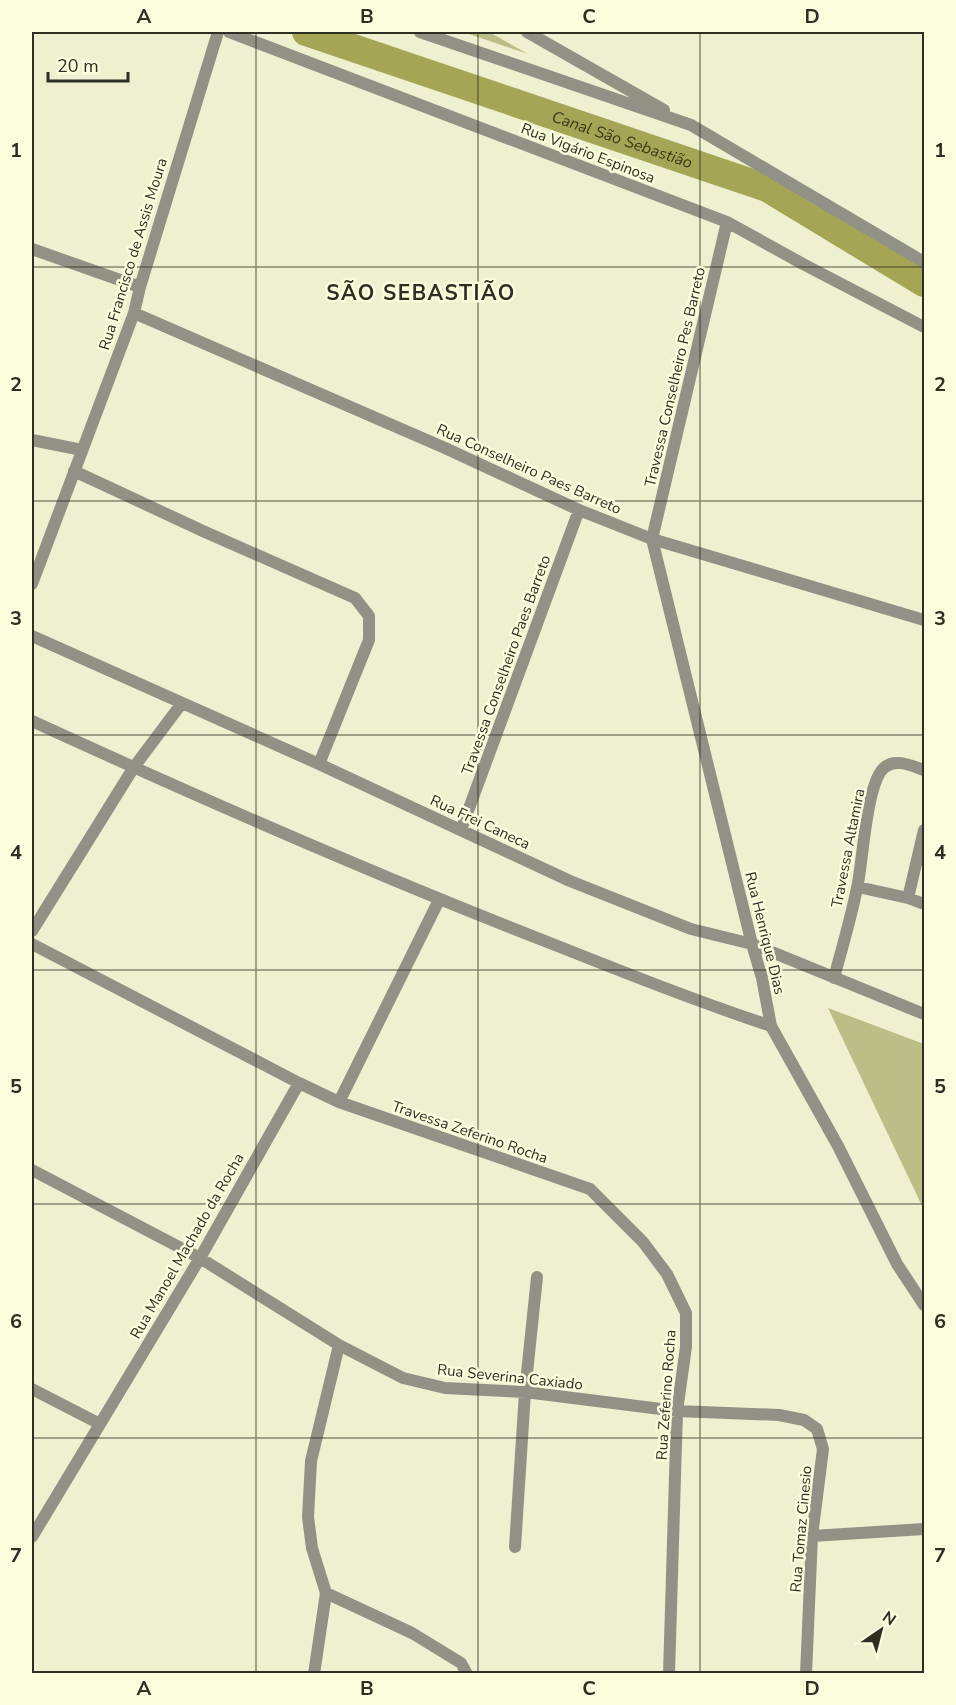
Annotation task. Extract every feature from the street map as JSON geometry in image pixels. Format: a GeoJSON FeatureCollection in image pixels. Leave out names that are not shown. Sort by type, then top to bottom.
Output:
{"type":"FeatureCollection","features":[{"type":"Feature","properties":{"kind":"street","name":"Rua Francisco de Assis Moura"},"geometry":{"type":"LineString","coordinates":[[32,584],[134,313],[218,32]]}},
{"type":"Feature","properties":{"kind":"street","name":"Rua Vigário Espinosa"},"geometry":{"type":"LineString","coordinates":[[229,32],[727,222],[924,327]]}},
{"type":"Feature","properties":{"kind":"street"},"geometry":{"type":"LineString","coordinates":[[420,32],[691,125]]}},
{"type":"Feature","properties":{"kind":"street"},"geometry":{"type":"LineString","coordinates":[[527,32],[924,262]]}},
{"type":"Feature","properties":{"kind":"street","name":"Travessa Conselheiro Pes Barreto"},"geometry":{"type":"LineString","coordinates":[[652,539],[727,222]]}},
{"type":"Feature","properties":{"kind":"street"},"geometry":{"type":"LineString","coordinates":[[32,249],[140,287]]}},
{"type":"Feature","properties":{"kind":"street","name":"Rua Conselheiro Paes Barreto"},"geometry":{"type":"LineString","coordinates":[[134,313],[446,448],[579,510],[652,539],[924,620]]}},
{"type":"Feature","properties":{"kind":"street"},"geometry":{"type":"LineString","coordinates":[[32,440],[82,450]]}},
{"type":"Feature","properties":{"kind":"street"},"geometry":{"type":"LineString","coordinates":[[74,471],[355,598],[369,616],[369,640],[320,764]]}},
{"type":"Feature","properties":{"kind":"street","name":"Travessa Conselheiro Paes Barreto"},"geometry":{"type":"LineString","coordinates":[[461,830],[579,510]]}},
{"type":"Feature","properties":{"kind":"street","name":"Rua Henrique Dias"},"geometry":{"type":"LineString","coordinates":[[652,539],[762,978],[771,1026],[838,1146],[897,1264],[924,1305]]}},
{"type":"Feature","properties":{"kind":"street","name":"Rua Frei Caneca"},"geometry":{"type":"LineString","coordinates":[[32,636],[320,764],[570,881],[691,929],[752,944],[924,1014]]}},
{"type":"Feature","properties":{"kind":"street"},"geometry":{"type":"LineString","coordinates":[[32,931],[134,767],[182,703]]}},
{"type":"Feature","properties":{"kind":"street"},"geometry":{"type":"LineString","coordinates":[[32,721],[439,900],[704,1004],[771,1026]]}},
{"type":"Feature","properties":{"kind":"street","name":"Travessa Altamira"},"geometry":{"type":"LineString","coordinates":[[834,978],[858,887],[870,801],[876,781],[881,771],[892,763],[902,763],[924,770]]}},
{"type":"Feature","properties":{"kind":"street"},"geometry":{"type":"LineString","coordinates":[[908,898],[924,830]]}},
{"type":"Feature","properties":{"kind":"street"},"geometry":{"type":"LineString","coordinates":[[858,887],[908,898],[924,904]]}},
{"type":"Feature","properties":{"kind":"street"},"geometry":{"type":"LineString","coordinates":[[339,1102],[439,900]]}},
{"type":"Feature","properties":{"kind":"street","name":"Travessa Zeferino Rocha"},"geometry":{"type":"LineString","coordinates":[[32,944],[339,1102],[590,1189]]}},
{"type":"Feature","properties":{"kind":"street","name":"Rua Manoel Machado da Rocha"},"geometry":{"type":"LineString","coordinates":[[32,1537],[200,1257],[299,1083]]}},
{"type":"Feature","properties":{"kind":"street","name":"Rua Severina Caxiado"},"geometry":{"type":"LineString","coordinates":[[32,1170],[200,1257],[339,1345],[403,1378],[446,1388],[525,1392],[677,1411],[779,1415]]}},
{"type":"Feature","properties":{"kind":"street","name":"Rua Zeferino Rocha"},"geometry":{"type":"LineString","coordinates":[[590,1189],[643,1242],[667,1274],[686,1313],[686,1347],[677,1411],[669,1674]]}},
{"type":"Feature","properties":{"kind":"street"},"geometry":{"type":"LineString","coordinates":[[515,1547],[525,1392],[537,1277]]}},
{"type":"Feature","properties":{"kind":"street"},"geometry":{"type":"LineString","coordinates":[[314,1674],[326,1593],[312,1548],[309,1527],[310,1472],[339,1345]]}},
{"type":"Feature","properties":{"kind":"street"},"geometry":{"type":"LineString","coordinates":[[32,1389],[100,1424]]}},
{"type":"Feature","properties":{"kind":"street","name":"Rua Tomaz Cinesio"},"geometry":{"type":"LineString","coordinates":[[779,1415],[804,1420],[817,1429],[823,1449],[812,1536],[807,1674]]}},
{"type":"Feature","properties":{"kind":"street"},"geometry":{"type":"LineString","coordinates":[[812,1536],[924,1529]]}},
{"type":"Feature","properties":{"kind":"street"},"geometry":{"type":"LineString","coordinates":[[326,1593],[412,1633],[461,1663],[467,1674]]}},
{"type":"Feature","properties":{"kind":"green space"},"geometry":{"type":"Polygon","coordinates":[[[463,32],[489,32],[528,54],[463,32]]]}},
{"type":"Feature","properties":{"kind":"green space"},"geometry":{"type":"Polygon","coordinates":[[[828,1008],[924,1044],[924,1210],[828,1008]]]}},
{"type":"Feature","properties":{"kind":"waterway","name":"Canal São Sebastião"},"geometry":{"type":"LineString","coordinates":[[306,32],[767,188],[924,283]]}},
{"type":"Feature","properties":{"kind":"district","name":"SÃO SEBASTIÃO"},"geometry":{"type":"Point","coordinates":[421,293]}}]}
